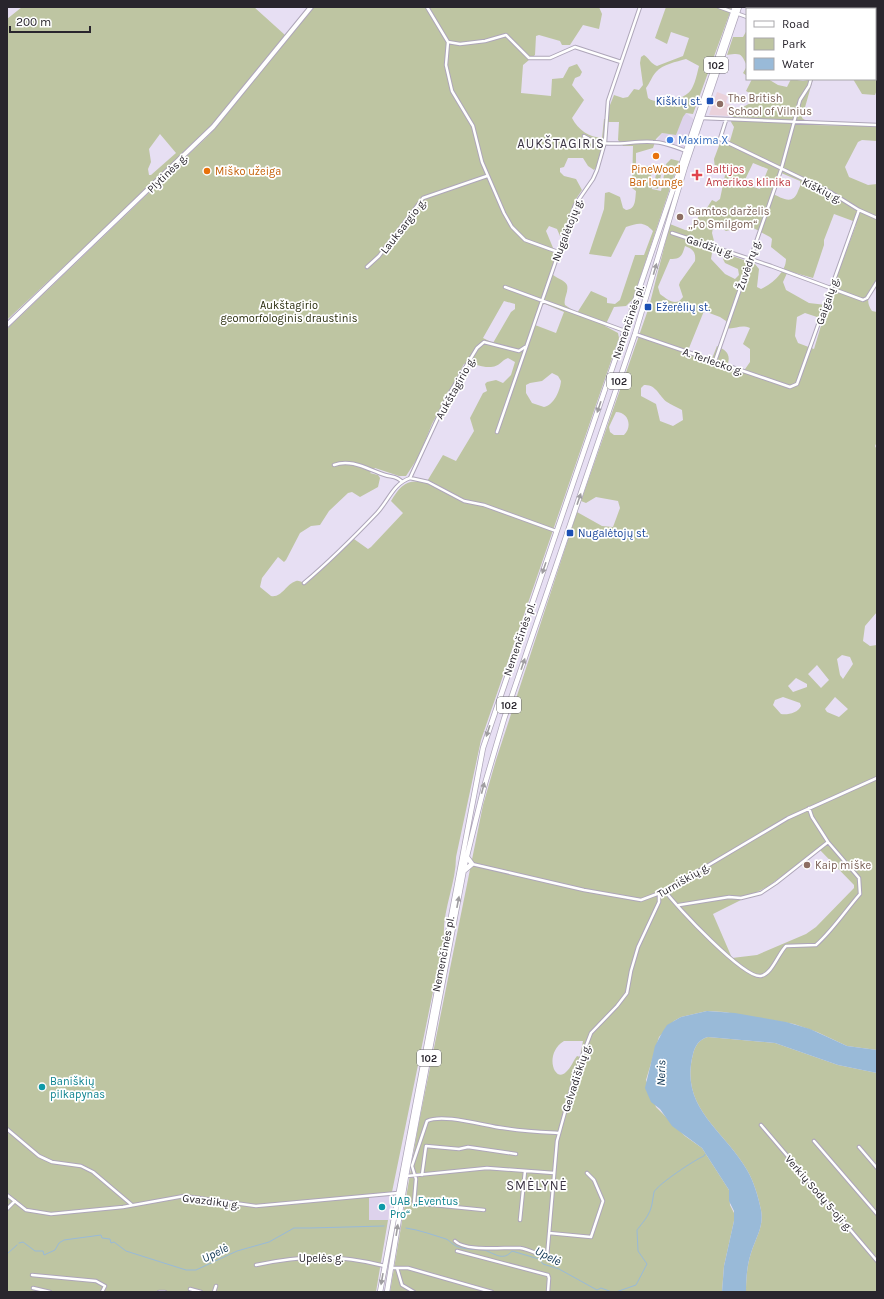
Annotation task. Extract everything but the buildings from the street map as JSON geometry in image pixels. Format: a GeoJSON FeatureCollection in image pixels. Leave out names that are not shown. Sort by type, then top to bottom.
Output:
{"type":"FeatureCollection","features":[{"type":"Feature","properties":{"kind":"main road","name":"Nemenčinės pl."},"geometry":{"type":"LineString","coordinates":[[380,1292],[398,1193],[452,923],[474,826],[491,761],[635,334],[700,118],[735,11],[739,7]]}},
{"type":"Feature","properties":{"kind":"main road","name":"Plytinės g."},"geometry":{"type":"LineString","coordinates":[[7,325],[209,132],[309,8]]}},
{"type":"Feature","properties":{"kind":"main road","name":"Nemenčinės pl."},"geometry":{"type":"LineString","coordinates":[[387,1292],[406,1176],[483,748],[556,531],[700,118]]}},
{"type":"Feature","properties":{"kind":"main road"},"geometry":{"type":"LineString","coordinates":[[625,331],[635,334]]}},
{"type":"Feature","properties":{"kind":"main road"},"geometry":{"type":"LineString","coordinates":[[524,627],[534,631]]}},
{"type":"Feature","properties":{"kind":"main road"},"geometry":{"type":"LineString","coordinates":[[468,825],[474,826]]}},
{"type":"Feature","properties":{"kind":"main road"},"geometry":{"type":"LineString","coordinates":[[464,870],[472,864],[467,857]]}},
{"type":"Feature","properties":{"kind":"street"},"geometry":{"type":"LineString","coordinates":[[427,7],[448,42],[446,56],[451,86],[473,126],[487,176],[512,227],[525,240],[558,252]]}},
{"type":"Feature","properties":{"kind":"street","name":"Nugalėtojų g."},"geometry":{"type":"LineString","coordinates":[[497,432],[576,201],[595,176],[605,142],[607,107],[640,7]]}},
{"type":"Feature","properties":{"kind":"street"},"geometry":{"type":"LineString","coordinates":[[720,7],[735,11],[746,16]]}},
{"type":"Feature","properties":{"kind":"street"},"geometry":{"type":"LineString","coordinates":[[448,42],[460,44],[485,41],[506,35],[529,58],[550,58],[575,47],[621,62]]}},
{"type":"Feature","properties":{"kind":"street","name":"Žuvėdrų g."},"geometry":{"type":"LineString","coordinates":[[715,361],[781,170],[800,100],[809,86],[811,80]]}},
{"type":"Feature","properties":{"kind":"street"},"geometry":{"type":"LineString","coordinates":[[700,118],[877,125]]}},
{"type":"Feature","properties":{"kind":"street","name":"Kiškių g."},"geometry":{"type":"LineString","coordinates":[[726,120],[720,140],[830,192],[859,210],[877,218]]}},
{"type":"Feature","properties":{"kind":"street"},"geometry":{"type":"LineString","coordinates":[[584,136],[592,140],[605,142],[654,142],[687,152]]}},
{"type":"Feature","properties":{"kind":"street","name":"Lauksargio g."},"geometry":{"type":"LineString","coordinates":[[367,267],[379,256],[422,198],[487,176]]}},
{"type":"Feature","properties":{"kind":"street","name":"Gaigalų g."},"geometry":{"type":"LineString","coordinates":[[790,387],[799,382],[859,210]]}},
{"type":"Feature","properties":{"kind":"street"},"geometry":{"type":"LineString","coordinates":[[664,237],[672,233],[668,226]]}},
{"type":"Feature","properties":{"kind":"street","name":"Gaidžių g."},"geometry":{"type":"LineString","coordinates":[[672,233],[771,266],[863,300],[867,298],[877,282]]}},
{"type":"Feature","properties":{"kind":"street"},"geometry":{"type":"LineString","coordinates":[[505,287],[542,302],[625,331]]}},
{"type":"Feature","properties":{"kind":"street","name":"A. Terlecko g."},"geometry":{"type":"LineString","coordinates":[[635,334],[790,387]]}},
{"type":"Feature","properties":{"kind":"street","name":"Aukštagirio g."},"geometry":{"type":"LineString","coordinates":[[410,478],[448,396],[477,348],[484,342],[519,351],[526,345]]}},
{"type":"Feature","properties":{"kind":"street"},"geometry":{"type":"LineString","coordinates":[[334,465],[346,463],[372,469],[386,475],[399,478],[402,482]]}},
{"type":"Feature","properties":{"kind":"street"},"geometry":{"type":"LineString","coordinates":[[304,583],[329,562],[378,512],[392,492],[402,482],[410,478],[428,482],[464,501],[484,505],[556,531]]}},
{"type":"Feature","properties":{"kind":"street","name":"Turniškių g."},"geometry":{"type":"LineString","coordinates":[[472,864],[628,899],[641,900],[665,891],[764,831],[809,808],[877,778]]}},
{"type":"Feature","properties":{"kind":"street"},"geometry":{"type":"LineString","coordinates":[[665,891],[696,928],[742,970],[755,976],[762,976],[767,973],[786,946],[816,945],[828,935],[842,914],[860,894],[858,878],[828,842],[812,817],[809,808]]}},
{"type":"Feature","properties":{"kind":"street"},"geometry":{"type":"LineString","coordinates":[[678,906],[729,897],[741,898],[761,893],[828,842]]}},
{"type":"Feature","properties":{"kind":"street","name":"Gelvadiškių g."},"geometry":{"type":"LineString","coordinates":[[455,1241],[458,1244],[467,1246],[523,1249],[547,1257],[558,1133],[576,1072],[591,1033],[617,1006],[628,991],[631,970],[638,947],[659,902],[659,894]]}},
{"type":"Feature","properties":{"kind":"street"},"geometry":{"type":"LineString","coordinates":[[484,1210],[414,1203],[415,1176],[412,1166],[427,1121],[438,1119],[460,1121],[503,1128],[558,1133]]}},
{"type":"Feature","properties":{"kind":"street","name":"Verkių Sodų 5-oji g."},"geometry":{"type":"LineString","coordinates":[[761,1125],[877,1261]]}},
{"type":"Feature","properties":{"kind":"street"},"geometry":{"type":"LineString","coordinates":[[7,1129],[39,1156],[52,1162],[81,1166],[93,1172],[132,1205]]}},
{"type":"Feature","properties":{"kind":"street"},"geometry":{"type":"LineString","coordinates":[[814,1140],[877,1214]]}},
{"type":"Feature","properties":{"kind":"street"},"geometry":{"type":"LineString","coordinates":[[422,1176],[426,1146],[459,1149],[468,1147],[516,1154]]}},
{"type":"Feature","properties":{"kind":"street"},"geometry":{"type":"LineString","coordinates":[[859,1147],[877,1168]]}},
{"type":"Feature","properties":{"kind":"street"},"geometry":{"type":"LineString","coordinates":[[406,1176],[422,1176],[487,1168],[554,1173]]}},
{"type":"Feature","properties":{"kind":"street"},"geometry":{"type":"LineString","coordinates":[[520,1220],[525,1171]]}},
{"type":"Feature","properties":{"kind":"street"},"geometry":{"type":"LineString","coordinates":[[549,1233],[591,1237],[603,1201],[594,1180],[588,1173]]}},
{"type":"Feature","properties":{"kind":"street","name":"Gvazdikų g."},"geometry":{"type":"LineString","coordinates":[[7,1196],[26,1210],[42,1214],[132,1205],[184,1196],[256,1206],[398,1193]]}},
{"type":"Feature","properties":{"kind":"street"},"geometry":{"type":"LineString","coordinates":[[7,1209],[15,1201]]}},
{"type":"Feature","properties":{"kind":"street"},"geometry":{"type":"LineString","coordinates":[[457,1251],[548,1275],[548,1292]]}},
{"type":"Feature","properties":{"kind":"street","name":"Upelės g."},"geometry":{"type":"LineString","coordinates":[[256,1265],[288,1258],[334,1256],[385,1266]]}},
{"type":"Feature","properties":{"kind":"street"},"geometry":{"type":"LineString","coordinates":[[391,1268],[408,1268],[492,1292]]}},
{"type":"Feature","properties":{"kind":"street"},"geometry":{"type":"LineString","coordinates":[[397,1268],[402,1285],[414,1292]]}},
{"type":"Feature","properties":{"kind":"street"},"geometry":{"type":"LineString","coordinates":[[32,1275],[96,1281],[105,1286],[102,1292]]}},
{"type":"Feature","properties":{"kind":"street"},"geometry":{"type":"LineString","coordinates":[[214,1292],[216,1286]]}},
{"type":"Feature","properties":{"kind":"street"},"geometry":{"type":"LineString","coordinates":[[33,1288],[50,1292]]}},
{"type":"Feature","properties":{"kind":"street"},"geometry":{"type":"LineString","coordinates":[[190,1289],[201,1292]]}},
{"type":"Feature","properties":{"kind":"street"},"geometry":{"type":"LineString","coordinates":[[159,1292],[165,1292]]}},
{"type":"Feature","properties":{"kind":"shaded area","name":"The British School of Vilnius"},"geometry":{"type":"Polygon","coordinates":[[[717,92],[728,96],[726,103],[731,105],[729,111],[730,116],[709,115],[717,92]]]}},
{"type":"Feature","properties":{"kind":"shaded area"},"geometry":{"type":"Polygon","coordinates":[[[686,113],[695,120],[682,152],[655,143],[662,133],[676,135],[682,117],[686,113]]]}},
{"type":"Feature","properties":{"kind":"shaded area"},"geometry":{"type":"Polygon","coordinates":[[[392,1193],[388,1220],[369,1221],[369,1194],[392,1193]]]}},
{"type":"Feature","properties":{"kind":"green space"},"geometry":{"type":"Polygon","coordinates":[[[22,7],[254,7],[285,35],[212,125],[179,156],[175,162],[7,320],[7,19],[22,7]],[[160,134],[149,149],[151,162],[148,169],[149,175],[151,175],[176,153],[160,134]]]}},
{"type":"Feature","properties":{"kind":"green space","name":"Aukštagirio geomorfologinis draustinis"},"geometry":{"type":"Polygon","coordinates":[[[314,7],[599,7],[602,14],[599,29],[583,25],[570,45],[562,45],[560,41],[539,35],[536,36],[535,55],[523,65],[521,93],[551,96],[552,79],[563,78],[569,67],[577,64],[582,72],[580,76],[575,78],[572,85],[584,100],[572,118],[577,126],[584,132],[602,138],[604,119],[608,119],[608,110],[614,95],[623,98],[628,97],[634,89],[639,90],[643,85],[640,63],[641,57],[644,55],[657,66],[683,56],[689,38],[671,32],[667,44],[655,38],[666,7],[732,7],[693,114],[686,113],[676,135],[662,133],[656,139],[653,148],[636,153],[636,166],[648,166],[651,173],[652,189],[661,191],[666,164],[671,159],[679,161],[633,299],[626,306],[614,307],[605,326],[618,333],[619,338],[481,740],[456,857],[454,877],[445,918],[444,938],[392,1192],[369,1194],[369,1220],[388,1220],[376,1292],[7,1292],[7,329],[210,134],[314,7]],[[686,59],[674,62],[659,69],[653,75],[646,88],[648,98],[658,102],[671,101],[683,97],[691,90],[695,82],[699,66],[686,59]],[[608,122],[602,159],[594,170],[588,166],[583,158],[568,158],[564,167],[560,168],[560,172],[564,176],[576,179],[582,190],[576,199],[563,236],[560,236],[557,229],[549,226],[546,231],[556,255],[551,273],[566,283],[567,293],[565,305],[577,313],[591,291],[607,298],[607,303],[615,304],[620,300],[635,255],[644,255],[653,231],[644,224],[626,227],[611,257],[589,254],[604,209],[605,193],[609,192],[620,197],[623,208],[626,210],[632,208],[635,201],[636,191],[632,188],[633,146],[623,146],[618,140],[619,122],[608,122]],[[504,301],[483,338],[493,343],[511,312],[515,309],[515,304],[504,301]],[[545,304],[542,305],[535,325],[556,333],[564,312],[545,304]],[[508,358],[497,366],[491,367],[464,364],[432,424],[419,456],[406,476],[399,476],[375,468],[370,473],[378,475],[380,478],[378,487],[360,497],[352,492],[348,493],[329,511],[320,525],[311,526],[300,533],[286,560],[284,562],[278,557],[262,578],[260,587],[271,596],[278,595],[296,581],[306,584],[354,539],[368,549],[371,547],[403,513],[391,501],[401,487],[405,484],[414,482],[426,483],[443,455],[456,461],[474,431],[470,418],[483,393],[487,391],[485,384],[496,380],[503,383],[511,375],[515,362],[508,358]],[[552,373],[542,381],[526,385],[526,393],[532,403],[544,407],[548,406],[554,401],[561,381],[558,376],[552,373]]]}},
{"type":"Feature","properties":{"kind":"green space"},"geometry":{"type":"Polygon","coordinates":[[[877,7],[877,90],[875,95],[862,94],[854,80],[876,80],[876,8],[838,8],[877,7]]]}},
{"type":"Feature","properties":{"kind":"green space"},"geometry":{"type":"Polygon","coordinates":[[[746,32],[746,64],[742,56],[738,54],[727,55],[733,37],[743,37],[746,32]]]}},
{"type":"Feature","properties":{"kind":"green space"},"geometry":{"type":"Polygon","coordinates":[[[746,68],[746,75],[743,73],[746,68]]]}},
{"type":"Feature","properties":{"kind":"green space"},"geometry":{"type":"Polygon","coordinates":[[[752,80],[770,80],[778,85],[787,87],[790,80],[813,80],[802,118],[812,125],[877,126],[877,141],[862,140],[858,142],[845,167],[849,177],[868,185],[877,184],[877,281],[870,292],[868,303],[872,311],[877,312],[877,442],[875,446],[877,450],[877,612],[865,626],[863,641],[870,646],[877,645],[877,1050],[847,1046],[817,1032],[794,1024],[724,1012],[707,1011],[681,1017],[674,1021],[659,1037],[646,1080],[656,1107],[685,1136],[702,1148],[729,1190],[730,1205],[734,1213],[734,1221],[724,1266],[722,1292],[390,1292],[418,1127],[483,805],[496,760],[577,512],[602,526],[613,527],[620,508],[618,501],[596,497],[586,503],[581,501],[649,307],[670,224],[692,231],[699,215],[705,211],[712,200],[716,202],[720,199],[725,175],[715,169],[714,159],[720,143],[730,141],[734,127],[731,122],[734,112],[754,101],[753,95],[746,91],[752,80]],[[753,163],[743,184],[760,189],[768,169],[753,163]],[[779,172],[771,193],[790,200],[796,196],[800,187],[800,181],[779,172]],[[834,214],[824,240],[824,245],[813,278],[788,271],[783,282],[786,290],[809,303],[826,305],[856,225],[853,221],[834,214]],[[737,219],[733,221],[730,230],[726,231],[718,226],[713,228],[712,233],[714,241],[711,259],[725,274],[735,279],[739,275],[738,269],[725,263],[723,259],[724,256],[727,254],[755,264],[759,269],[757,287],[761,289],[770,284],[781,273],[786,259],[771,247],[772,239],[737,219]],[[685,246],[682,255],[679,258],[670,259],[658,287],[660,294],[672,302],[678,302],[683,297],[679,285],[680,282],[695,261],[695,255],[692,250],[685,246]],[[704,311],[687,353],[711,361],[717,346],[728,354],[729,359],[727,367],[743,372],[750,362],[750,349],[743,344],[750,328],[726,328],[726,321],[704,311]],[[805,313],[797,317],[795,336],[798,343],[814,349],[823,319],[805,313]],[[644,385],[641,388],[641,396],[656,404],[660,421],[673,426],[683,420],[682,410],[664,400],[652,386],[644,385]],[[616,412],[609,427],[610,432],[614,435],[624,435],[629,424],[624,414],[616,412]],[[842,655],[837,659],[840,675],[843,679],[853,664],[850,657],[842,655]],[[817,665],[808,674],[821,688],[829,680],[817,665]],[[796,678],[788,686],[793,692],[807,687],[807,684],[796,678]],[[783,697],[775,700],[773,705],[781,714],[790,714],[795,712],[801,706],[800,703],[783,697]],[[835,697],[825,709],[827,712],[839,717],[848,709],[835,697]],[[819,849],[767,887],[713,914],[732,958],[757,955],[806,934],[816,927],[854,888],[854,885],[819,849]],[[564,1041],[554,1053],[553,1066],[558,1074],[562,1075],[569,1069],[577,1056],[580,1057],[583,1041],[564,1041]]]}},
{"type":"Feature","properties":{"kind":"green space"},"geometry":{"type":"Polygon","coordinates":[[[657,170],[662,171],[658,189],[653,188],[657,170]]]}},
{"type":"Feature","properties":{"kind":"green space"},"geometry":{"type":"Polygon","coordinates":[[[708,1037],[775,1043],[838,1065],[877,1073],[877,1292],[746,1292],[749,1262],[759,1232],[762,1216],[756,1189],[752,1179],[738,1156],[706,1117],[698,1104],[692,1089],[690,1073],[693,1054],[700,1041],[708,1037]]]}},
{"type":"Feature","properties":{"kind":"water","name":"Neris"},"geometry":{"type":"Polygon","coordinates":[[[707,1011],[735,1013],[786,1022],[810,1029],[847,1046],[877,1050],[877,1073],[838,1065],[775,1043],[708,1037],[702,1039],[696,1046],[690,1073],[692,1089],[698,1104],[706,1117],[738,1156],[747,1170],[756,1189],[761,1210],[762,1216],[759,1232],[749,1262],[746,1292],[722,1292],[724,1266],[734,1221],[734,1211],[729,1201],[729,1190],[702,1148],[672,1126],[660,1109],[651,1102],[645,1088],[655,1046],[667,1025],[681,1017],[707,1011]]]}},
{"type":"Feature","properties":{"kind":"waterway","name":"Upelė"},"geometry":{"type":"LineString","coordinates":[[616,1292],[636,1285],[647,1264],[638,1251],[637,1230],[650,1212],[654,1192],[669,1178],[705,1154]]}},
{"type":"Feature","properties":{"kind":"waterway","name":"Upelė"},"geometry":{"type":"LineString","coordinates":[[19,1243],[23,1242],[35,1251],[43,1251],[44,1255],[55,1250],[59,1243],[64,1240],[101,1235],[102,1238],[110,1239],[111,1243],[114,1242],[126,1251],[186,1270],[196,1270],[237,1251],[269,1242],[294,1228],[384,1226]]}},
{"type":"Feature","properties":{"kind":"waterway","name":"Upelė"},"geometry":{"type":"LineString","coordinates":[[406,1228],[446,1239],[456,1246],[463,1248],[484,1250],[498,1256],[505,1256],[512,1251],[539,1259],[543,1264],[559,1269],[597,1290],[601,1288],[612,1292]]}},
{"type":"Feature","properties":{"kind":"waterway","name":"Upelė"},"geometry":{"type":"LineString","coordinates":[[7,1254],[17,1245]]}},
{"type":"Feature","properties":{"kind":"place","name":"Kiškių st."},"geometry":{"type":"Point","coordinates":[710,101]}},
{"type":"Feature","properties":{"kind":"place","name":"The British School of Vilnius"},"geometry":{"type":"Point","coordinates":[720,104]}},
{"type":"Feature","properties":{"kind":"place","name":"Maxima X"},"geometry":{"type":"Point","coordinates":[670,140]}},
{"type":"Feature","properties":{"kind":"place","name":"PineWood Bar lounge"},"geometry":{"type":"Point","coordinates":[656,156]}},
{"type":"Feature","properties":{"kind":"place","name":"Miško užeiga"},"geometry":{"type":"Point","coordinates":[207,171]}},
{"type":"Feature","properties":{"kind":"place","name":"Baltijos Amerikos klinika"},"geometry":{"type":"Point","coordinates":[697,175]}},
{"type":"Feature","properties":{"kind":"place","name":"Gamtos darželis „Po Smilgom“"},"geometry":{"type":"Point","coordinates":[680,217]}},
{"type":"Feature","properties":{"kind":"place","name":"Ežerėlių st."},"geometry":{"type":"Point","coordinates":[648,307]}},
{"type":"Feature","properties":{"kind":"place","name":"Nugalėtojų st."},"geometry":{"type":"Point","coordinates":[570,533]}},
{"type":"Feature","properties":{"kind":"place","name":"Kaip miške"},"geometry":{"type":"Point","coordinates":[807,865]}},
{"type":"Feature","properties":{"kind":"place","name":"Baniškių pilkapynas"},"geometry":{"type":"Point","coordinates":[42,1087]}},
{"type":"Feature","properties":{"kind":"place","name":"UAB „Eventus Pro“"},"geometry":{"type":"Point","coordinates":[382,1207]}},
{"type":"Feature","properties":{"kind":"district","name":"AUKŠTAGIRIS"},"geometry":{"type":"Point","coordinates":[561,143]}},
{"type":"Feature","properties":{"kind":"district","name":"SMĖLYNĖ"},"geometry":{"type":"Point","coordinates":[537,1185]}}]}
